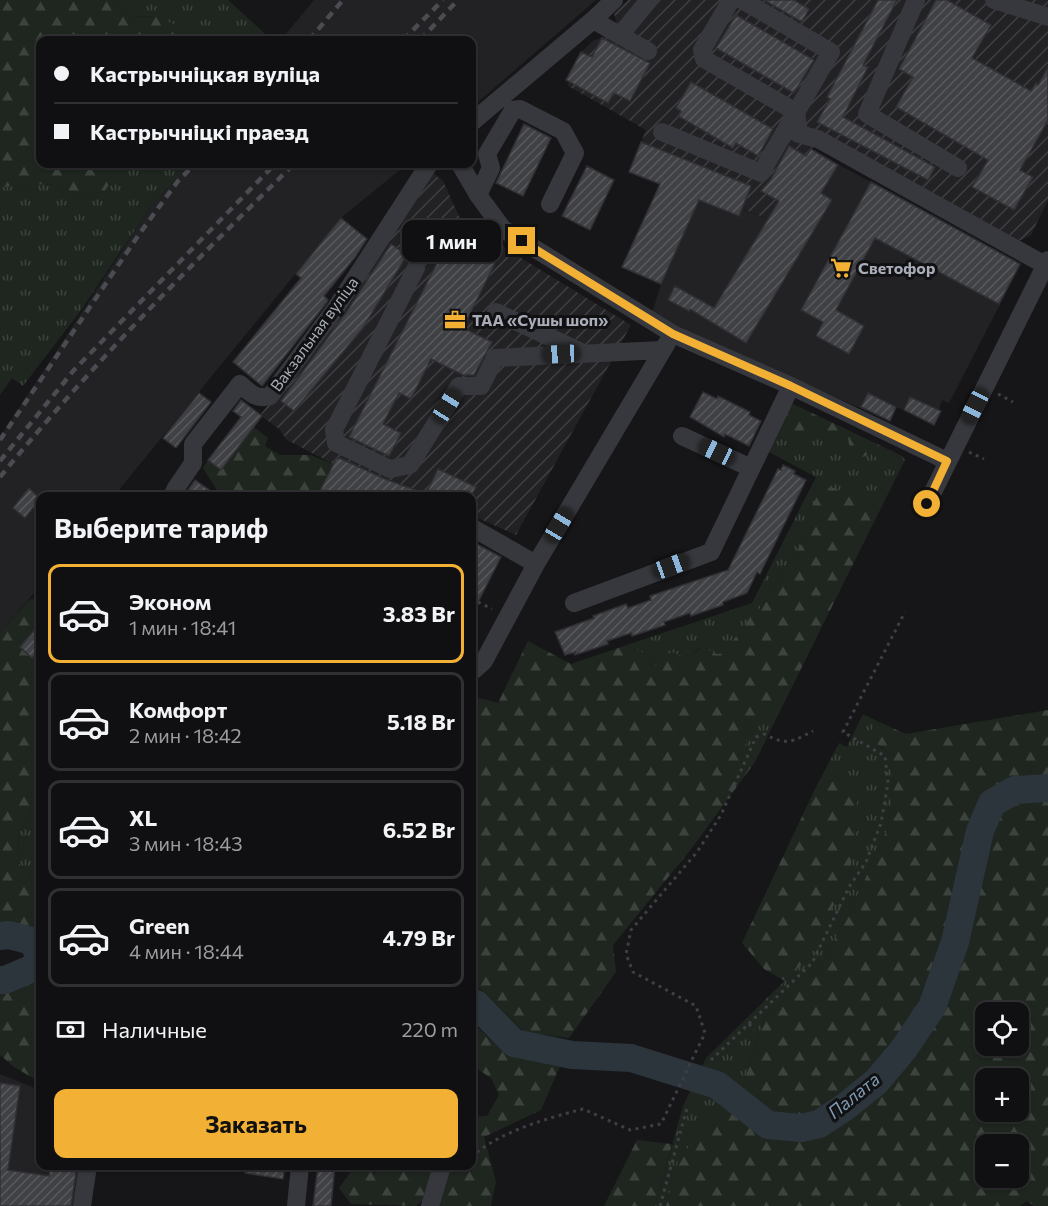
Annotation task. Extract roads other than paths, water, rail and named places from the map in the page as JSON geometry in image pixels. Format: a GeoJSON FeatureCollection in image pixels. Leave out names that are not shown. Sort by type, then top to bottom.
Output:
{"type":"FeatureCollection","features":[{"type":"Feature","properties":{"kind":"street"},"geometry":{"type":"LineString","coordinates":[[476,119],[614,0]]}},
{"type":"Feature","properties":{"kind":"street"},"geometry":{"type":"LineString","coordinates":[[621,34],[649,0]]}},
{"type":"Feature","properties":{"kind":"street"},"geometry":{"type":"LineString","coordinates":[[731,0],[702,50],[704,59],[796,112]]}},
{"type":"Feature","properties":{"kind":"street"},"geometry":{"type":"LineString","coordinates":[[662,132],[761,173],[831,52],[742,0]]}},
{"type":"Feature","properties":{"kind":"street"},"geometry":{"type":"LineString","coordinates":[[916,0],[867,114],[958,168]]}},
{"type":"Feature","properties":{"kind":"street"},"geometry":{"type":"LineString","coordinates":[[994,0],[1048,17]]}},
{"type":"Feature","properties":{"kind":"street"},"geometry":{"type":"LineString","coordinates":[[593,20],[648,51]]}},
{"type":"Feature","properties":{"kind":"street"},"geometry":{"type":"LineString","coordinates":[[478,195],[491,168],[487,154],[513,110],[520,109],[563,131],[575,153],[550,204]]}},
{"type":"Feature","properties":{"kind":"street"},"geometry":{"type":"LineString","coordinates":[[796,112],[799,134],[818,139],[1047,263],[927,504]]}},
{"type":"Feature","properties":{"kind":"street","name":"Вакзальная вуліца"},"geometry":{"type":"LineString","coordinates":[[174,492],[193,463],[193,444],[240,384],[254,396],[261,398],[270,396],[336,308],[426,168]]}},
{"type":"Feature","properties":{"kind":"street"},"geometry":{"type":"LineString","coordinates":[[462,168],[478,195],[503,229],[673,334],[791,386],[947,461]]}},
{"type":"Feature","properties":{"kind":"street"},"geometry":{"type":"LineString","coordinates":[[416,268],[334,430],[336,443],[390,469],[410,465],[459,386],[481,386],[495,358],[663,350]]}},
{"type":"Feature","properties":{"kind":"street"},"geometry":{"type":"LineString","coordinates":[[496,312],[582,353]]}},
{"type":"Feature","properties":{"kind":"street"},"geometry":{"type":"LineString","coordinates":[[476,667],[484,661],[536,564],[673,334]]}},
{"type":"Feature","properties":{"kind":"street"},"geometry":{"type":"LineString","coordinates":[[574,603],[711,552],[791,386]]}},
{"type":"Feature","properties":{"kind":"street"},"geometry":{"type":"LineString","coordinates":[[682,435],[751,468]]}},
{"type":"Feature","properties":{"kind":"street"},"geometry":{"type":"LineString","coordinates":[[476,530],[536,564]]}},
{"type":"Feature","properties":{"kind":"street"},"geometry":{"type":"LineString","coordinates":[[82,1206],[87,1170]]}},
{"type":"Feature","properties":{"kind":"street"},"geometry":{"type":"LineString","coordinates":[[296,1206],[300,1170]]}},
{"type":"Feature","properties":{"kind":"street"},"geometry":{"type":"LineString","coordinates":[[430,1206],[440,1170]]}},
{"type":"Feature","properties":{"kind":"waterway","name":"Палата"},"geometry":{"type":"LineString","coordinates":[[476,1004],[514,1043],[572,1055],[631,1058],[717,1085],[768,1125],[801,1128],[819,1124],[876,1082],[903,1050],[932,1007],[955,942],[980,831],[992,803],[1015,790],[1048,788]]}},
{"type":"Feature","properties":{"kind":"waterway"},"geometry":{"type":"LineString","coordinates":[[0,936],[9,935],[32,941],[36,948]]}},
{"type":"Feature","properties":{"kind":"waterway","name":"Палата"},"geometry":{"type":"LineString","coordinates":[[0,980],[36,967]]}},
{"type":"Feature","properties":{"kind":"railway"},"geometry":{"type":"LineString","coordinates":[[312,36],[343,0]]}},
{"type":"Feature","properties":{"kind":"railway"},"geometry":{"type":"LineString","coordinates":[[407,36],[443,0]]}},
{"type":"Feature","properties":{"kind":"railway"},"geometry":{"type":"LineString","coordinates":[[424,36],[458,0]]}},
{"type":"Feature","properties":{"kind":"railway"},"geometry":{"type":"LineString","coordinates":[[0,440],[140,233],[178,181],[191,168]]}},
{"type":"Feature","properties":{"kind":"railway"},"geometry":{"type":"LineString","coordinates":[[0,461],[74,370],[271,168]]}},
{"type":"Feature","properties":{"kind":"railway"},"geometry":{"type":"LineString","coordinates":[[0,477],[106,356],[290,168]]}},
{"type":"Feature","properties":{"kind":"place","name":"Светофор"},"geometry":{"type":"Point","coordinates":[841,268]}},
{"type":"Feature","properties":{"kind":"place","name":"ТАА «Сушы шоп»"},"geometry":{"type":"Point","coordinates":[455,320]}}]}
